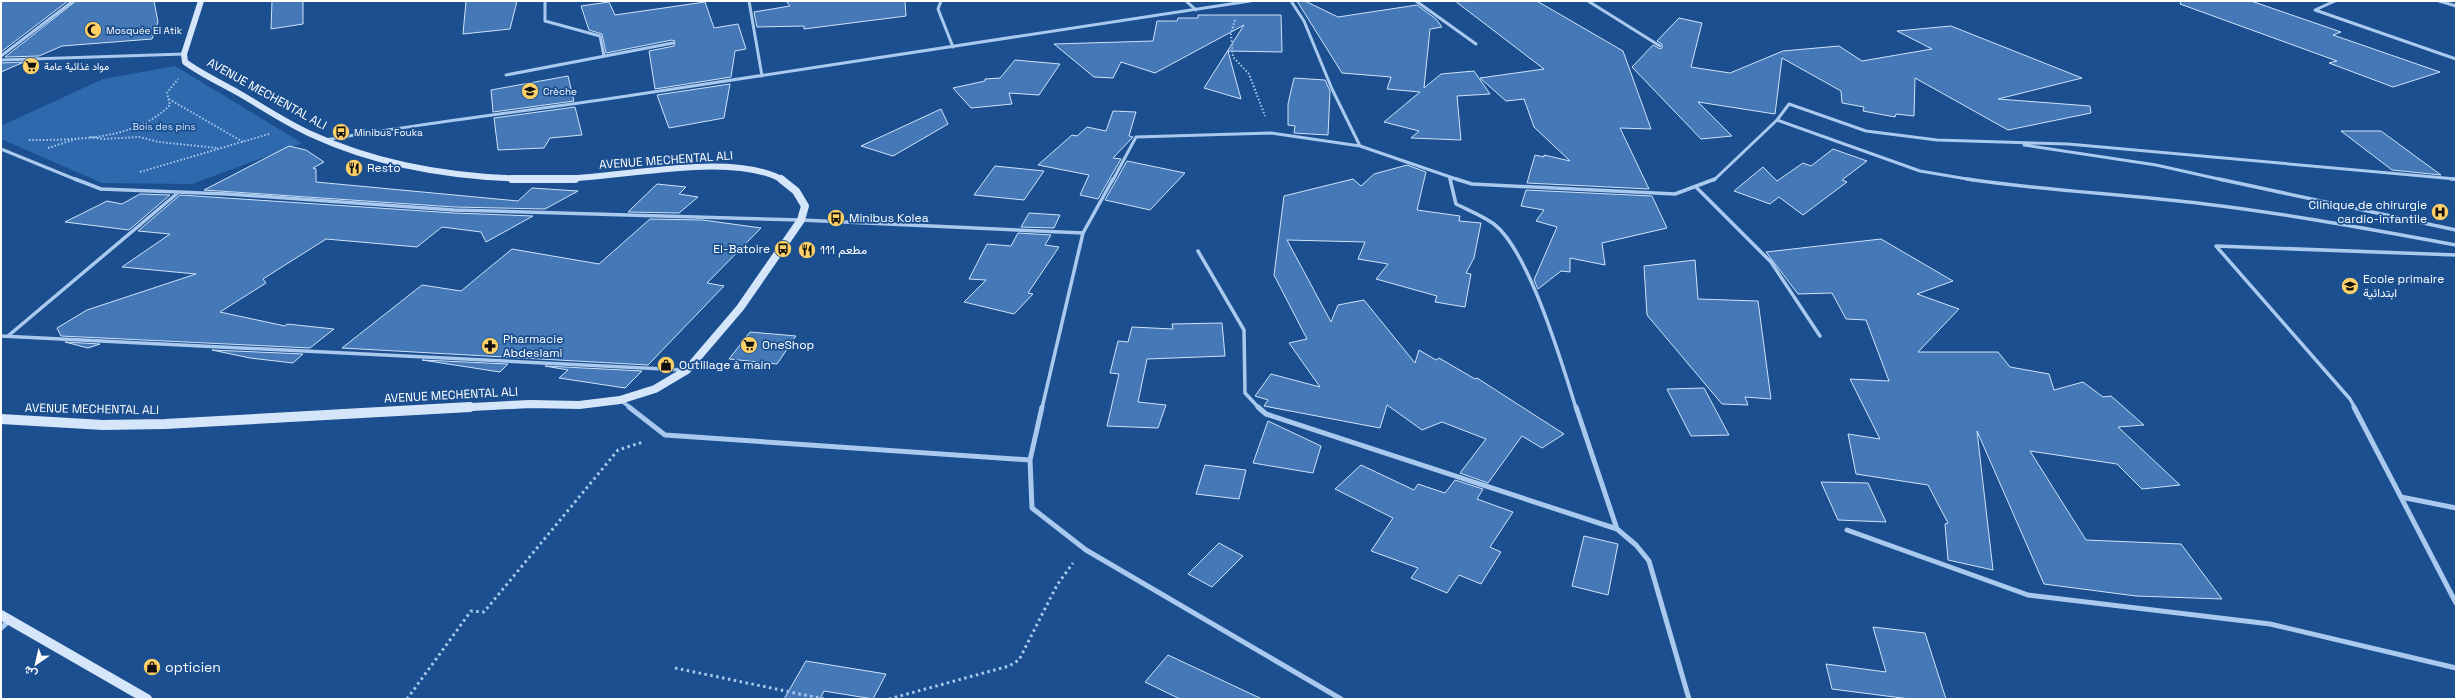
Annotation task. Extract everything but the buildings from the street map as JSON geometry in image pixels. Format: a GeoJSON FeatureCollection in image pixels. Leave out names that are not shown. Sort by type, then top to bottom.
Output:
{"type":"FeatureCollection","features":[{"type":"Feature","properties":{"kind":"main road"},"geometry":{"type":"LineString","coordinates":[[184,54],[201,1]]}},
{"type":"Feature","properties":{"kind":"main road","name":"AVENUE MECHENTAL ALI"},"geometry":{"type":"LineString","coordinates":[[1,419],[103,425],[165,424],[530,404],[579,405],[620,400],[655,389],[687,370],[740,308],[801,220],[805,206],[794,188],[781,177],[751,168],[710,168],[583,178],[509,178],[470,175],[369,156],[323,140],[294,126],[185,62],[184,54]]}},
{"type":"Feature","properties":{"kind":"main road"},"geometry":{"type":"LineString","coordinates":[[5,618],[147,699]]}},
{"type":"Feature","properties":{"kind":"street"},"geometry":{"type":"LineString","coordinates":[[1,56],[73,1]]}},
{"type":"Feature","properties":{"kind":"street"},"geometry":{"type":"LineString","coordinates":[[545,1],[545,20],[600,36],[604,56]]}},
{"type":"Feature","properties":{"kind":"street"},"geometry":{"type":"LineString","coordinates":[[749,1],[762,76]]}},
{"type":"Feature","properties":{"kind":"street"},"geometry":{"type":"LineString","coordinates":[[941,1],[938,9],[953,47]]}},
{"type":"Feature","properties":{"kind":"street"},"geometry":{"type":"LineString","coordinates":[[1186,1],[1196,10]]}},
{"type":"Feature","properties":{"kind":"street"},"geometry":{"type":"LineString","coordinates":[[323,140],[425,123],[515,113],[762,76],[1232,5],[1250,1]]}},
{"type":"Feature","properties":{"kind":"street"},"geometry":{"type":"LineString","coordinates":[[1291,1],[1304,22],[1332,89],[1360,146]]}},
{"type":"Feature","properties":{"kind":"street"},"geometry":{"type":"LineString","coordinates":[[1416,1],[1476,44]]}},
{"type":"Feature","properties":{"kind":"street"},"geometry":{"type":"LineString","coordinates":[[1588,1],[1660,46]]}},
{"type":"Feature","properties":{"kind":"street"},"geometry":{"type":"LineString","coordinates":[[2335,1],[2315,10],[2456,59]]}},
{"type":"Feature","properties":{"kind":"street"},"geometry":{"type":"LineString","coordinates":[[2439,1],[2456,6]]}},
{"type":"Feature","properties":{"kind":"street"},"geometry":{"type":"LineString","coordinates":[[506,75],[673,43]]}},
{"type":"Feature","properties":{"kind":"street"},"geometry":{"type":"LineString","coordinates":[[1,60],[184,54]]}},
{"type":"Feature","properties":{"kind":"street"},"geometry":{"type":"LineString","coordinates":[[1341,699],[1086,550],[1032,508],[1030,460],[1083,233],[1136,137],[1271,133],[1360,146],[1472,184],[1675,194],[1712,181],[1777,120],[1789,104],[1866,131],[1937,140],[2068,144],[2456,179]]}},
{"type":"Feature","properties":{"kind":"street"},"geometry":{"type":"LineString","coordinates":[[1777,120],[1920,171],[2026,188],[2205,204],[2456,245]]}},
{"type":"Feature","properties":{"kind":"street"},"geometry":{"type":"LineString","coordinates":[[2006,142],[2156,165],[2456,230]]}},
{"type":"Feature","properties":{"kind":"street"},"geometry":{"type":"LineString","coordinates":[[1,149],[96,188],[233,194],[454,210],[801,220],[1083,233]]}},
{"type":"Feature","properties":{"kind":"street"},"geometry":{"type":"LineString","coordinates":[[1450,177],[1456,204],[1494,224],[1514,247],[1547,321],[1617,529]]}},
{"type":"Feature","properties":{"kind":"street"},"geometry":{"type":"LineString","coordinates":[[1696,187],[1771,262],[1820,336]]}},
{"type":"Feature","properties":{"kind":"street"},"geometry":{"type":"LineString","coordinates":[[8,336],[180,192]]}},
{"type":"Feature","properties":{"kind":"street"},"geometry":{"type":"LineString","coordinates":[[2456,255],[2216,246],[2350,399],[2456,603]]}},
{"type":"Feature","properties":{"kind":"street"},"geometry":{"type":"LineString","coordinates":[[1198,252],[1244,330],[1245,393],[1256,406],[1266,414],[1617,529],[1636,545],[1649,561],[1689,699]]}},
{"type":"Feature","properties":{"kind":"street"},"geometry":{"type":"LineString","coordinates":[[1,336],[687,370]]}},
{"type":"Feature","properties":{"kind":"street"},"geometry":{"type":"LineString","coordinates":[[620,400],[665,435],[1030,460]]}},
{"type":"Feature","properties":{"kind":"street"},"geometry":{"type":"LineString","coordinates":[[2401,497],[2456,508]]}},
{"type":"Feature","properties":{"kind":"street"},"geometry":{"type":"LineString","coordinates":[[1847,530],[2028,595],[2270,624],[2456,668]]}},
{"type":"Feature","properties":{"kind":"street"},"geometry":{"type":"LineString","coordinates":[[1,628],[5,618]]}},
{"type":"Feature","properties":{"kind":"path"},"geometry":{"type":"LineString","coordinates":[[1232,5],[1235,13],[1231,34],[1233,57],[1239,60],[1246,70],[1259,96],[1271,133]]}},
{"type":"Feature","properties":{"kind":"path"},"geometry":{"type":"LineString","coordinates":[[25,140],[110,133],[157,117],[170,105],[168,93],[175,82],[188,74],[199,70]]}},
{"type":"Feature","properties":{"kind":"path"},"geometry":{"type":"LineString","coordinates":[[169,99],[243,142]]}},
{"type":"Feature","properties":{"kind":"path"},"geometry":{"type":"LineString","coordinates":[[138,172],[294,126]]}},
{"type":"Feature","properties":{"kind":"path"},"geometry":{"type":"LineString","coordinates":[[59,144],[85,136],[104,139],[139,137],[158,142],[220,148]]}},
{"type":"Feature","properties":{"kind":"path"},"geometry":{"type":"LineString","coordinates":[[407,699],[470,611],[484,612],[618,450],[665,435]]}},
{"type":"Feature","properties":{"kind":"path"},"geometry":{"type":"LineString","coordinates":[[889,699],[1009,666],[1019,660],[1056,585],[1067,568],[1086,550]]}},
{"type":"Feature","properties":{"kind":"path"},"geometry":{"type":"LineString","coordinates":[[675,668],[824,699]]}},
{"type":"Feature","properties":{"kind":"green space","name":"Bois des pins"},"geometry":{"type":"Polygon","coordinates":[[[175,66],[302,143],[192,184],[102,183],[1,139],[1,126],[103,79],[175,66]]]}},
{"type":"Feature","properties":{"kind":"place","name":"Mosquée El Atik"},"geometry":{"type":"Point","coordinates":[93,30]}},
{"type":"Feature","properties":{"kind":"place","name":"مواد غذائية عامة"},"geometry":{"type":"Point","coordinates":[31,66]}},
{"type":"Feature","properties":{"kind":"place","name":"Crèche"},"geometry":{"type":"Point","coordinates":[530,91]}},
{"type":"Feature","properties":{"kind":"place","name":"Minibus Fouka"},"geometry":{"type":"Point","coordinates":[341,132]}},
{"type":"Feature","properties":{"kind":"place","name":"Resto"},"geometry":{"type":"Point","coordinates":[354,168]}},
{"type":"Feature","properties":{"kind":"place","name":"Clinique de chirurgie cardio-infantile"},"geometry":{"type":"Point","coordinates":[2440,212]}},
{"type":"Feature","properties":{"kind":"place","name":"Minibus Kolea"},"geometry":{"type":"Point","coordinates":[836,218]}},
{"type":"Feature","properties":{"kind":"place","name":"El-Batoire"},"geometry":{"type":"Point","coordinates":[783,249]}},
{"type":"Feature","properties":{"kind":"place","name":"مطعم 111"},"geometry":{"type":"Point","coordinates":[807,250]}},
{"type":"Feature","properties":{"kind":"place","name":"Ecole primaire ابتدائية"},"geometry":{"type":"Point","coordinates":[2350,286]}},
{"type":"Feature","properties":{"kind":"place","name":"OneShop"},"geometry":{"type":"Point","coordinates":[749,345]}},
{"type":"Feature","properties":{"kind":"place","name":"Pharmacie Abdeslami"},"geometry":{"type":"Point","coordinates":[490,346]}},
{"type":"Feature","properties":{"kind":"place","name":"Outillage à main"},"geometry":{"type":"Point","coordinates":[666,365]}},
{"type":"Feature","properties":{"kind":"place","name":"opticien"},"geometry":{"type":"Point","coordinates":[152,667]}}]}
